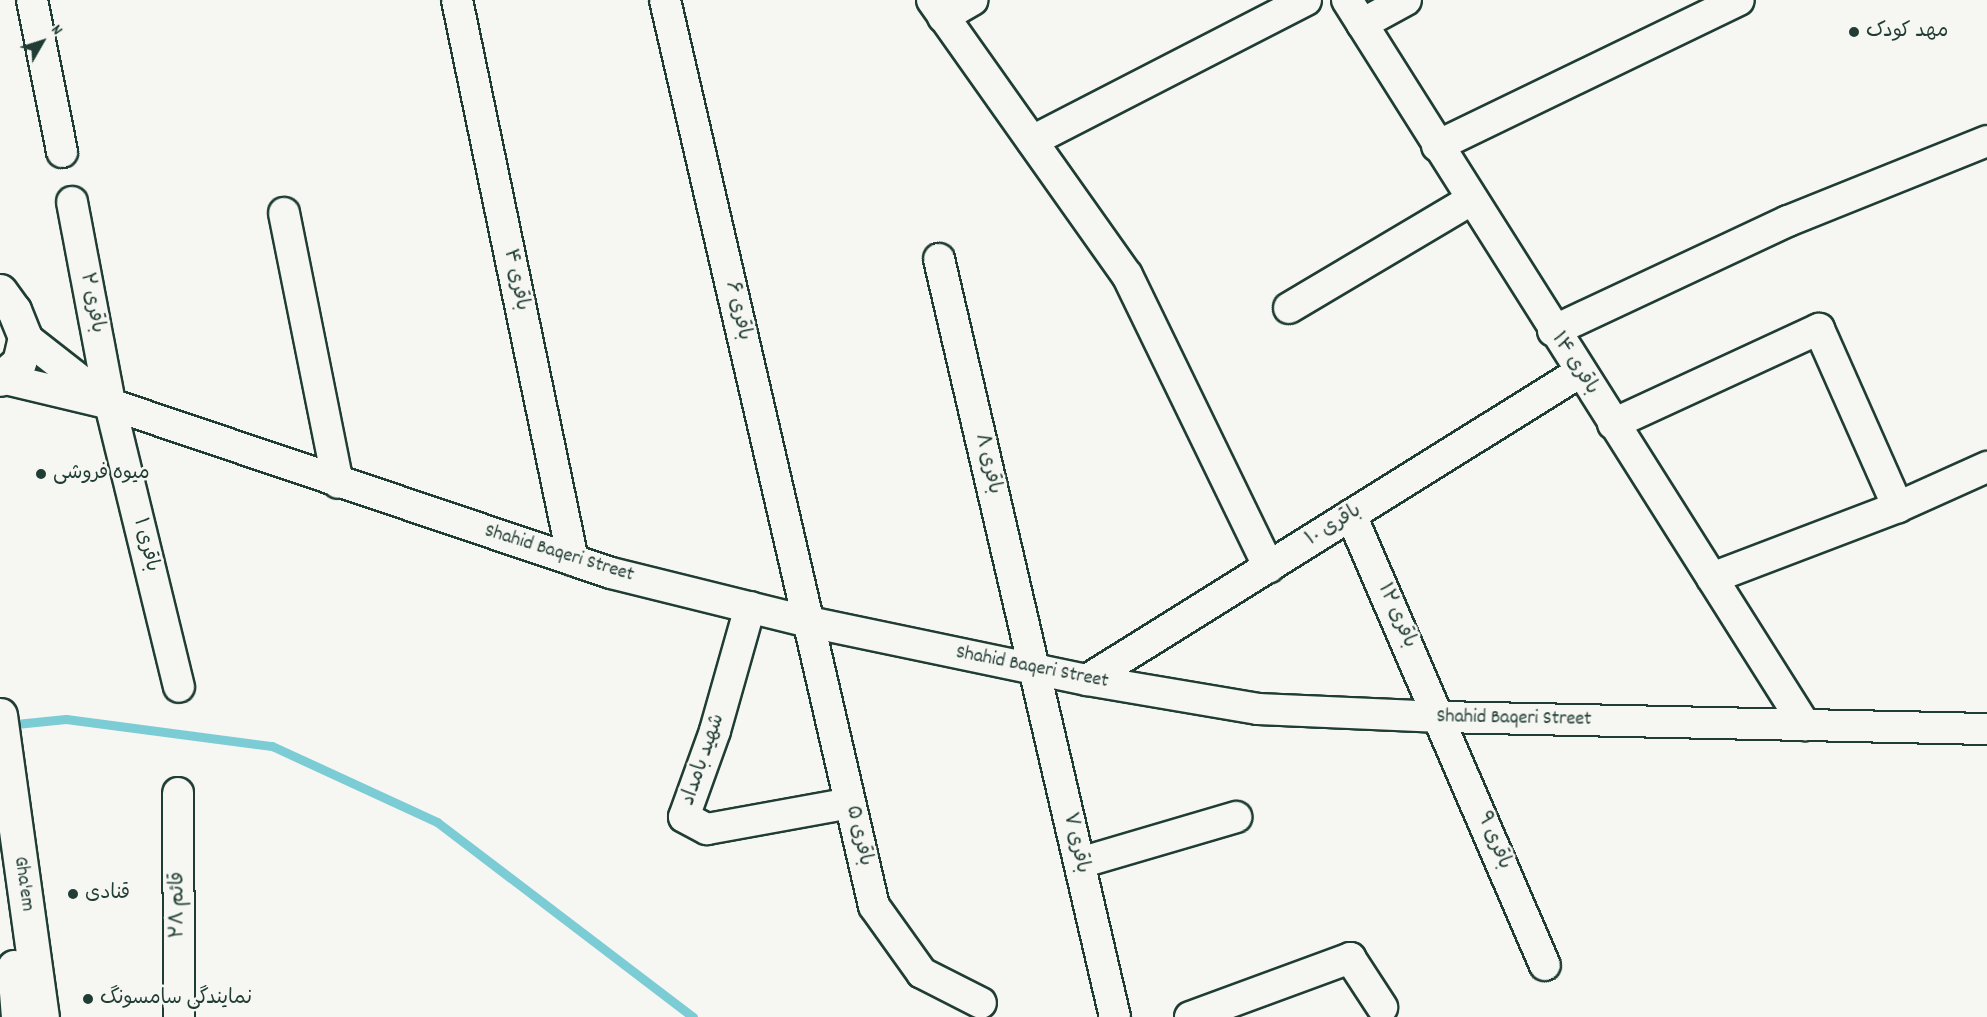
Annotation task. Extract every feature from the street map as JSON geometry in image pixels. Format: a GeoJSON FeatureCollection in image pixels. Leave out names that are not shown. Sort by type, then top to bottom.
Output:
{"type":"FeatureCollection","features":[{"type":"Feature","properties":{"kind":"main road"},"geometry":{"type":"LineString","coordinates":[[0,291],[14,310],[25,337],[19,362],[0,378]]}},
{"type":"Feature","properties":{"kind":"main road","name":"Gha'em"},"geometry":{"type":"LineString","coordinates":[[1,727],[4,809],[18,1017]]}},
{"type":"Feature","properties":{"kind":"main road","name":"Gha'em"},"geometry":{"type":"LineString","coordinates":[[4,809],[42,1017]]}},
{"type":"Feature","properties":{"kind":"street"},"geometry":{"type":"LineString","coordinates":[[32,0],[62,152]]}},
{"type":"Feature","properties":{"kind":"street","name":"باقری ۴"},"geometry":{"type":"LineString","coordinates":[[457,0],[573,561]]}},
{"type":"Feature","properties":{"kind":"street","name":"باقری ۶"},"geometry":{"type":"LineString","coordinates":[[665,0],[809,622]]}},
{"type":"Feature","properties":{"kind":"street"},"geometry":{"type":"LineString","coordinates":[[973,0],[938,8],[1127,274],[1269,567]]}},
{"type":"Feature","properties":{"kind":"street"},"geometry":{"type":"LineString","coordinates":[[1032,141],[1306,0]]}},
{"type":"Feature","properties":{"kind":"street"},"geometry":{"type":"LineString","coordinates":[[1355,12],[1406,0]]}},
{"type":"Feature","properties":{"kind":"street"},"geometry":{"type":"LineString","coordinates":[[1437,146],[1739,0]]}},
{"type":"Feature","properties":{"kind":"street","name":"باقری ۱۴"},"geometry":{"type":"LineString","coordinates":[[1355,12],[1553,331],[1805,725]]}},
{"type":"Feature","properties":{"kind":"street"},"geometry":{"type":"LineString","coordinates":[[1553,331],[1788,221],[1987,141]]}},
{"type":"Feature","properties":{"kind":"street"},"geometry":{"type":"LineString","coordinates":[[1289,308],[1471,200]]}},
{"type":"Feature","properties":{"kind":"street","name":"باقری ۲"},"geometry":{"type":"LineString","coordinates":[[72,202],[111,404]]}},
{"type":"Feature","properties":{"kind":"street"},"geometry":{"type":"LineString","coordinates":[[284,213],[338,483]]}},
{"type":"Feature","properties":{"kind":"street","name":"باقری ۸"},"geometry":{"type":"LineString","coordinates":[[939,259],[1035,669]]}},
{"type":"Feature","properties":{"kind":"street"},"geometry":{"type":"LineString","coordinates":[[1613,424],[1819,329],[1898,507]]}},
{"type":"Feature","properties":{"kind":"street","name":"Shahid Baqeri Street"},"geometry":{"type":"LineString","coordinates":[[25,337],[111,404]]}},
{"type":"Feature","properties":{"kind":"street","name":"باقری ۱۰"},"geometry":{"type":"LineString","coordinates":[[1087,680],[1580,372]]}},
{"type":"Feature","properties":{"kind":"street","name":"Shahid Baqeri Street"},"geometry":{"type":"LineString","coordinates":[[0,378],[111,404],[573,561],[809,622],[1087,680],[1258,709],[1441,717],[1987,729]]}},
{"type":"Feature","properties":{"kind":"street","name":"باقری ۱"},"geometry":{"type":"LineString","coordinates":[[111,404],[179,687]]}},
{"type":"Feature","properties":{"kind":"street"},"geometry":{"type":"LineString","coordinates":[[1712,578],[1898,507],[1987,467]]}},
{"type":"Feature","properties":{"kind":"street","name":"باقری ۱۲"},"geometry":{"type":"LineString","coordinates":[[1351,515],[1441,717]]}},
{"type":"Feature","properties":{"kind":"street","name":"شهید بامداد"},"geometry":{"type":"LineString","coordinates":[[750,607],[716,731],[684,817],[707,829],[850,803]]}},
{"type":"Feature","properties":{"kind":"street","name":"باقری ۵"},"geometry":{"type":"LineString","coordinates":[[809,622],[874,906],[922,973],[981,1004]]}},
{"type":"Feature","properties":{"kind":"street","name":"باقری ۷"},"geometry":{"type":"LineString","coordinates":[[1035,669],[1115,1017]]}},
{"type":"Feature","properties":{"kind":"street","name":"باقری ۹"},"geometry":{"type":"LineString","coordinates":[[1441,717],[1545,965]]}},
{"type":"Feature","properties":{"kind":"street","name":"قائم ۲۸"},"geometry":{"type":"LineString","coordinates":[[178,793],[179,1017]]}},
{"type":"Feature","properties":{"kind":"street"},"geometry":{"type":"LineString","coordinates":[[1080,862],[1236,817]]}},
{"type":"Feature","properties":{"kind":"street"},"geometry":{"type":"LineString","coordinates":[[1191,1017],[1350,958],[1382,1007]]}},
{"type":"Feature","properties":{"kind":"waterway"},"geometry":{"type":"LineString","coordinates":[[6,725],[66,719],[272,746],[437,822],[693,1017]]}},
{"type":"Feature","properties":{"kind":"place","name":"مهد کودک"},"geometry":{"type":"Point","coordinates":[1854,32]}},
{"type":"Feature","properties":{"kind":"place","name":"میوه فروشی"},"geometry":{"type":"Point","coordinates":[41,474]}},
{"type":"Feature","properties":{"kind":"place","name":"قنادی"},"geometry":{"type":"Point","coordinates":[73,894]}},
{"type":"Feature","properties":{"kind":"place","name":"نمایندگی سامسونگ"},"geometry":{"type":"Point","coordinates":[88,999]}}]}
